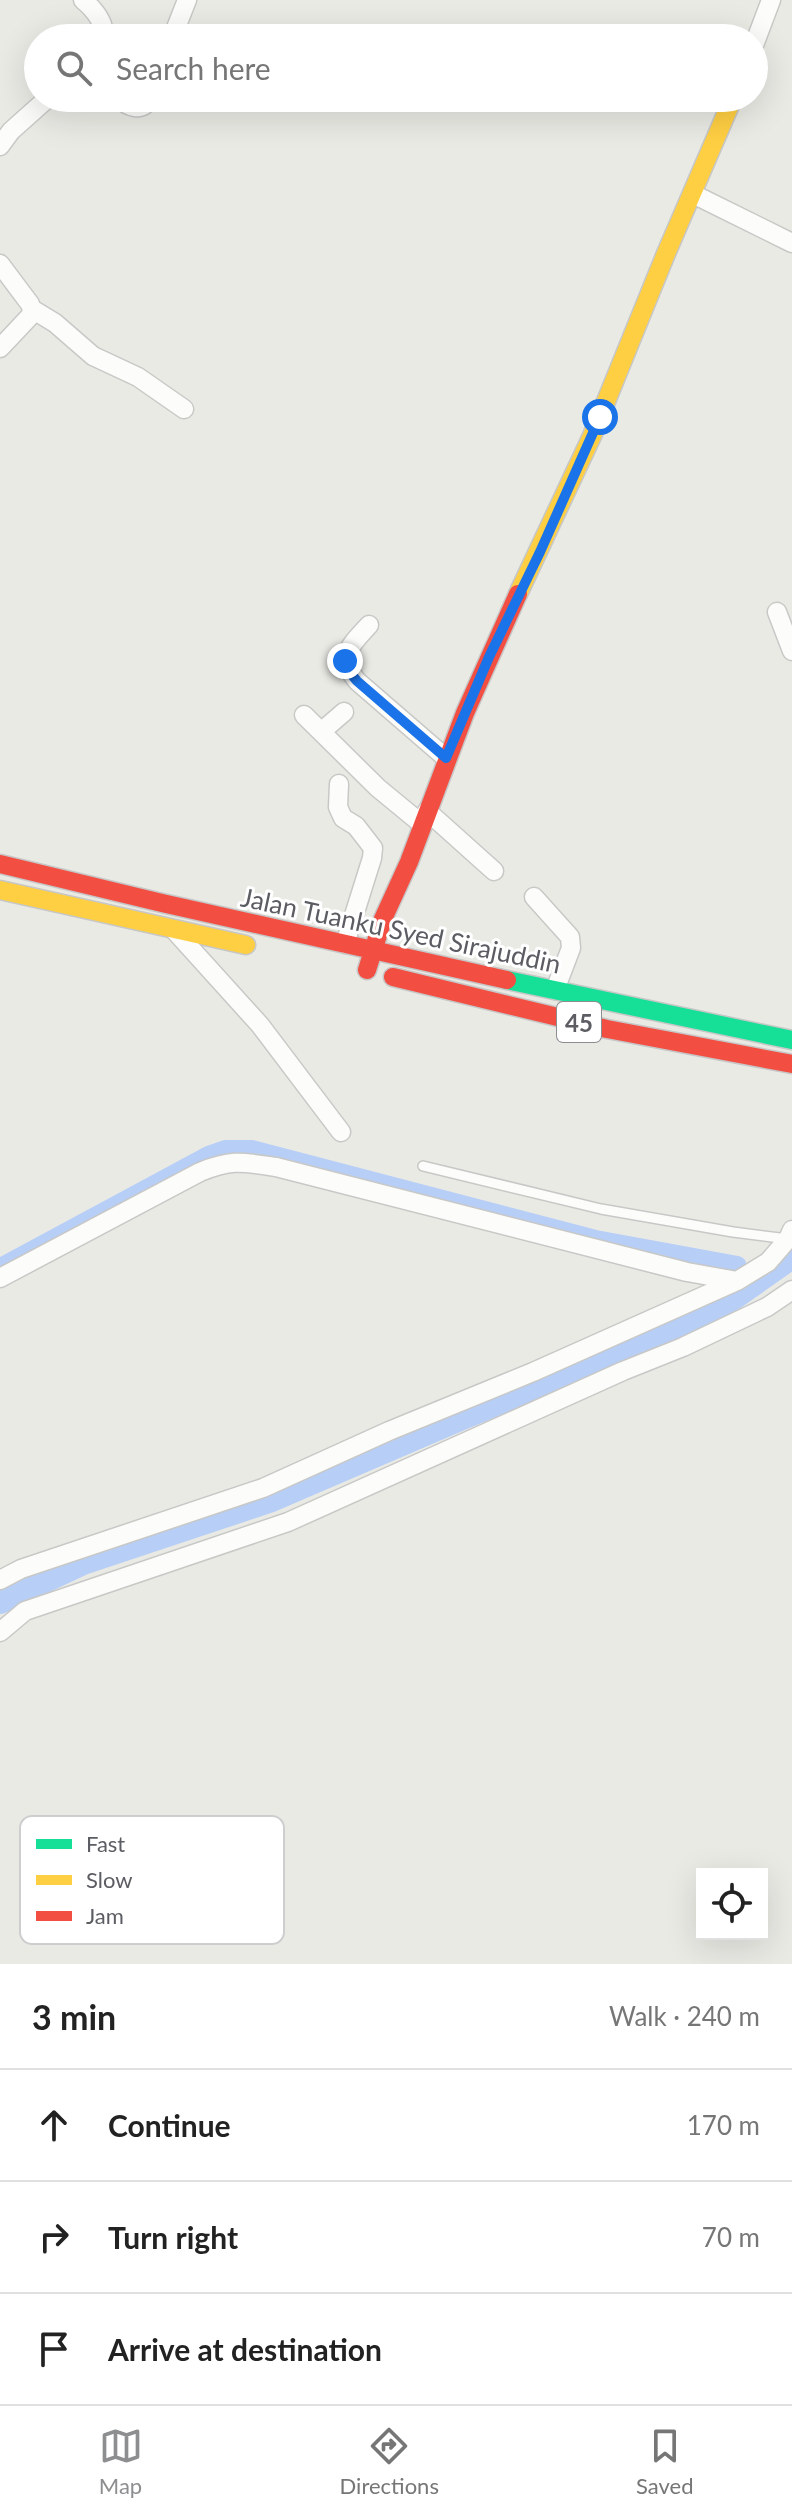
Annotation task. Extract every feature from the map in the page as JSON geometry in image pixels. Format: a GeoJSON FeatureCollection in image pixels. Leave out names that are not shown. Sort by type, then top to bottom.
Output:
{"type":"FeatureCollection","features":[{"type":"Feature","properties":{"kind":"main road"},"geometry":{"type":"LineString","coordinates":[[372,950],[446,758],[489,657],[592,436],[727,112]]}},
{"type":"Feature","properties":{"kind":"main road","name":"Jalan Tuanku Syed Sirajuddin"},"geometry":{"type":"LineString","coordinates":[[0,864],[637,1009],[792,1040]]}},
{"type":"Feature","properties":{"kind":"main road","name":"Jalan Tuanku Syed Sirajuddin"},"geometry":{"type":"LineString","coordinates":[[0,890],[262,948]]}},
{"type":"Feature","properties":{"kind":"main road","name":"Jalan Tuanku Syed Sirajuddin"},"geometry":{"type":"LineString","coordinates":[[372,950],[360,969],[607,1029],[792,1064]]}},
{"type":"Feature","properties":{"kind":"street"},"geometry":{"type":"LineString","coordinates":[[83,0],[102,24]]}},
{"type":"Feature","properties":{"kind":"street"},"geometry":{"type":"LineString","coordinates":[[178,24],[187,0]]}},
{"type":"Feature","properties":{"kind":"street"},"geometry":{"type":"LineString","coordinates":[[762,24],[771,0]]}},
{"type":"Feature","properties":{"kind":"street"},"geometry":{"type":"LineString","coordinates":[[4,134],[31,112]]}},
{"type":"Feature","properties":{"kind":"street"},"geometry":{"type":"LineString","coordinates":[[693,194],[792,243]]}},
{"type":"Feature","properties":{"kind":"street"},"geometry":{"type":"LineString","coordinates":[[0,264],[32,309],[55,323],[93,356],[138,377],[184,409]]}},
{"type":"Feature","properties":{"kind":"street"},"geometry":{"type":"LineString","coordinates":[[0,348],[32,316],[32,309]]}},
{"type":"Feature","properties":{"kind":"street"},"geometry":{"type":"LineString","coordinates":[[777,612],[792,651]]}},
{"type":"Feature","properties":{"kind":"street"},"geometry":{"type":"LineString","coordinates":[[369,625],[347,652],[345,661],[348,670],[446,758]]}},
{"type":"Feature","properties":{"kind":"street"},"geometry":{"type":"LineString","coordinates":[[322,731],[344,712]]}},
{"type":"Feature","properties":{"kind":"street"},"geometry":{"type":"LineString","coordinates":[[304,715],[378,788],[425,818],[494,871]]}},
{"type":"Feature","properties":{"kind":"street"},"geometry":{"type":"LineString","coordinates":[[339,784],[338,807],[343,818],[356,826],[373,848],[345,944]]}},
{"type":"Feature","properties":{"kind":"street"},"geometry":{"type":"LineString","coordinates":[[534,897],[570,937],[571,948],[555,990]]}},
{"type":"Feature","properties":{"kind":"street"},"geometry":{"type":"LineString","coordinates":[[173,929],[260,1025],[341,1132]]}},
{"type":"Feature","properties":{"kind":"street"},"geometry":{"type":"LineString","coordinates":[[0,1278],[200,1172],[239,1161],[276,1167],[687,1272],[737,1281]]}},
{"type":"Feature","properties":{"kind":"street"},"geometry":{"type":"LineString","coordinates":[[0,1580],[21,1569],[263,1488],[389,1431],[533,1372],[737,1281],[768,1262],[790,1235]]}},
{"type":"Feature","properties":{"kind":"street"},"geometry":{"type":"LineString","coordinates":[[0,1632],[25,1611],[288,1522],[683,1347],[767,1307],[792,1290]]}},
{"type":"Feature","properties":{"kind":"lane"},"geometry":{"type":"LineString","coordinates":[[423,1166],[601,1209],[733,1232],[790,1235]]}},
{"type":"Feature","properties":{"kind":"waterway"},"geometry":{"type":"LineString","coordinates":[[0,1266],[208,1154],[225,1148],[252,1148],[596,1238],[738,1264]]}},
{"type":"Feature","properties":{"kind":"waterway"},"geometry":{"type":"LineString","coordinates":[[0,1601],[83,1562],[269,1500],[641,1344],[722,1305],[792,1256]]}},
{"type":"Feature","properties":{"kind":"traffic: fast"},"geometry":{"type":"LineString","coordinates":[[507,980],[792,1040]]}},
{"type":"Feature","properties":{"kind":"traffic: slow"},"geometry":{"type":"LineString","coordinates":[[518,594],[592,436],[727,112]]}},
{"type":"Feature","properties":{"kind":"traffic: slow"},"geometry":{"type":"LineString","coordinates":[[0,890],[246,945]]}},
{"type":"Feature","properties":{"kind":"traffic: jam"},"geometry":{"type":"LineString","coordinates":[[367,970],[383,919],[409,862],[465,713],[518,594]]}},
{"type":"Feature","properties":{"kind":"traffic: jam"},"geometry":{"type":"LineString","coordinates":[[0,864],[507,980]]}},
{"type":"Feature","properties":{"kind":"traffic: jam"},"geometry":{"type":"LineString","coordinates":[[393,977],[607,1029],[792,1064]]}},
{"type":"Feature","properties":{"kind":"route"},"geometry":{"type":"LineString","coordinates":[[345,661],[357,681],[446,758],[600,417]]}}]}
